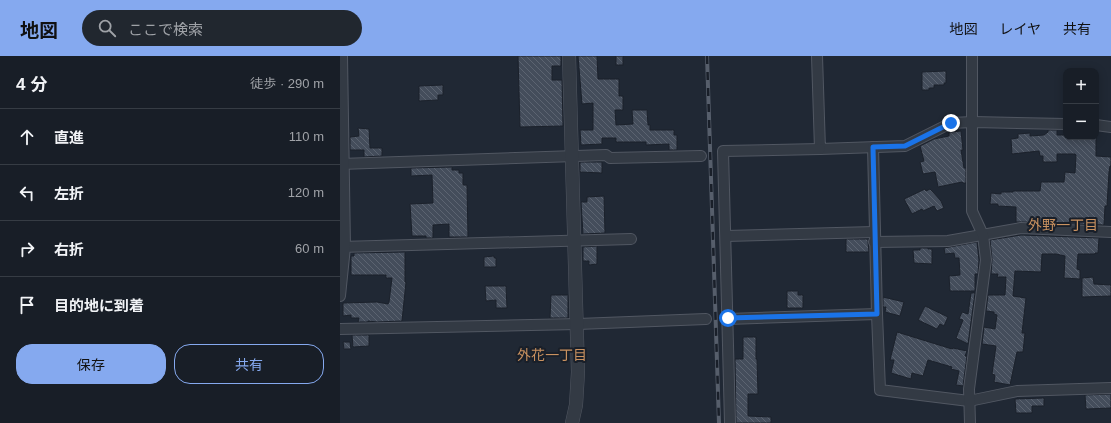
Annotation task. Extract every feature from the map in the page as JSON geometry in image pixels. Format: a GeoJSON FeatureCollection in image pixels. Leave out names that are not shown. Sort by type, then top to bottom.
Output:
{"type":"FeatureCollection","features":[{"type":"Feature","properties":{"kind":"street"},"geometry":{"type":"LineString","coordinates":[[340,296],[343,247],[342,56]]}},
{"type":"Feature","properties":{"kind":"street"},"geometry":{"type":"LineString","coordinates":[[569,56],[578,324],[578,372],[576,405],[572,423]]}},
{"type":"Feature","properties":{"kind":"street"},"geometry":{"type":"LineString","coordinates":[[818,56],[820,149]]}},
{"type":"Feature","properties":{"kind":"street"},"geometry":{"type":"LineString","coordinates":[[970,423],[969,389],[986,260],[983,235],[972,211],[972,56]]}},
{"type":"Feature","properties":{"kind":"street"},"geometry":{"type":"LineString","coordinates":[[730,423],[723,151],[905,146],[951,123],[1063,124]]}},
{"type":"Feature","properties":{"kind":"street"},"geometry":{"type":"LineString","coordinates":[[1099,125],[1111,127]]}},
{"type":"Feature","properties":{"kind":"street"},"geometry":{"type":"LineString","coordinates":[[873,147],[874,237],[880,390],[969,401],[1017,391],[1111,388]]}},
{"type":"Feature","properties":{"kind":"street"},"geometry":{"type":"LineString","coordinates":[[342,164],[606,155],[610,158],[701,156]]}},
{"type":"Feature","properties":{"kind":"street"},"geometry":{"type":"LineString","coordinates":[[726,236],[874,237],[948,241],[1021,228],[1111,232]]}},
{"type":"Feature","properties":{"kind":"street"},"geometry":{"type":"LineString","coordinates":[[343,247],[631,239]]}},
{"type":"Feature","properties":{"kind":"street"},"geometry":{"type":"LineString","coordinates":[[728,318],[877,314]]}},
{"type":"Feature","properties":{"kind":"street"},"geometry":{"type":"LineString","coordinates":[[340,329],[578,324],[706,319]]}},
{"type":"Feature","properties":{"kind":"building"},"geometry":{"type":"Polygon","coordinates":[[[518,56],[561,56],[561,66],[552,66],[552,80],[562,80],[563,126],[520,127],[518,56]]]}},
{"type":"Feature","properties":{"kind":"building"},"geometry":{"type":"Polygon","coordinates":[[[578,56],[597,56],[598,79],[619,79],[619,96],[623,96],[623,110],[615,110],[616,125],[633,124],[632,110],[647,110],[648,125],[650,125],[650,130],[674,130],[674,135],[677,135],[677,150],[669,150],[669,144],[646,145],[646,142],[616,142],[616,138],[602,138],[602,144],[581,145],[580,130],[593,130],[593,103],[582,104],[578,56]]]}},
{"type":"Feature","properties":{"kind":"building"},"geometry":{"type":"Polygon","coordinates":[[[616,56],[623,56],[623,65],[616,65],[616,56]]]}},
{"type":"Feature","properties":{"kind":"building"},"geometry":{"type":"Polygon","coordinates":[[[946,71],[946,83],[944,83],[944,85],[934,85],[934,88],[922,90],[922,72],[946,71]]]}},
{"type":"Feature","properties":{"kind":"building"},"geometry":{"type":"Polygon","coordinates":[[[443,85],[443,95],[438,95],[438,100],[419,101],[419,86],[443,85]]]}},
{"type":"Feature","properties":{"kind":"building"},"geometry":{"type":"Polygon","coordinates":[[[358,128],[369,129],[370,148],[382,148],[382,156],[364,157],[364,150],[350,150],[350,137],[359,136],[358,128]]]}},
{"type":"Feature","properties":{"kind":"building"},"geometry":{"type":"Polygon","coordinates":[[[1048,130],[1057,130],[1057,135],[1063,135],[1063,140],[1096,140],[1096,156],[1111,157],[1104,225],[1016,222],[1016,207],[990,204],[991,193],[1001,194],[1001,192],[1013,191],[1040,191],[1041,182],[1064,182],[1065,172],[1075,173],[1075,154],[1057,154],[1057,162],[1043,162],[1043,156],[1040,156],[1039,151],[1012,154],[1011,139],[1018,138],[1018,134],[1030,133],[1030,136],[1044,135],[1048,132],[1048,130]]]}},
{"type":"Feature","properties":{"kind":"building"},"geometry":{"type":"Polygon","coordinates":[[[961,131],[963,150],[961,150],[964,168],[966,168],[966,183],[962,182],[938,187],[935,172],[923,174],[920,162],[924,161],[920,146],[934,139],[949,136],[949,132],[961,131]]]}},
{"type":"Feature","properties":{"kind":"building"},"geometry":{"type":"Polygon","coordinates":[[[580,162],[602,162],[602,173],[580,172],[580,162]]]}},
{"type":"Feature","properties":{"kind":"building"},"geometry":{"type":"Polygon","coordinates":[[[452,167],[452,170],[459,170],[459,173],[463,173],[463,185],[467,185],[468,237],[449,237],[449,224],[433,225],[433,238],[426,238],[426,236],[412,236],[410,204],[433,203],[432,175],[411,176],[411,168],[452,167]]]}},
{"type":"Feature","properties":{"kind":"building"},"geometry":{"type":"Polygon","coordinates":[[[925,189],[926,191],[930,189],[941,201],[944,208],[937,211],[934,206],[923,211],[922,209],[912,214],[904,199],[925,189]]]}},
{"type":"Feature","properties":{"kind":"building"},"geometry":{"type":"Polygon","coordinates":[[[604,196],[605,233],[583,234],[581,202],[587,202],[587,197],[604,196]]]}},
{"type":"Feature","properties":{"kind":"building"},"geometry":{"type":"Polygon","coordinates":[[[1021,235],[1099,238],[1098,253],[1078,254],[1077,269],[1080,270],[1080,279],[1064,278],[1065,256],[1056,254],[1042,254],[1041,272],[1015,271],[1013,296],[1026,298],[1022,333],[1025,333],[1023,352],[1017,352],[1010,385],[994,382],[995,375],[992,374],[996,346],[982,344],[984,327],[995,329],[997,315],[994,314],[994,312],[986,311],[988,295],[1005,295],[1006,277],[997,277],[998,274],[991,274],[992,259],[990,240],[1021,235]]]}},
{"type":"Feature","properties":{"kind":"building"},"geometry":{"type":"Polygon","coordinates":[[[846,239],[868,239],[869,252],[846,252],[846,239]]]}},
{"type":"Feature","properties":{"kind":"building"},"geometry":{"type":"Polygon","coordinates":[[[977,242],[979,260],[978,274],[975,274],[975,291],[950,291],[949,276],[960,275],[959,258],[955,258],[954,253],[945,254],[944,248],[977,242]]]}},
{"type":"Feature","properties":{"kind":"building"},"geometry":{"type":"Polygon","coordinates":[[[597,246],[597,264],[589,265],[589,261],[583,261],[583,247],[597,246]]]}},
{"type":"Feature","properties":{"kind":"building"},"geometry":{"type":"Polygon","coordinates":[[[920,248],[932,249],[932,264],[914,263],[913,250],[920,250],[920,248]]]}},
{"type":"Feature","properties":{"kind":"building"},"geometry":{"type":"Polygon","coordinates":[[[405,252],[406,282],[402,321],[358,322],[359,318],[351,318],[351,315],[343,316],[343,303],[377,302],[388,304],[389,302],[392,278],[386,278],[386,275],[351,275],[351,256],[354,256],[354,253],[405,252]]]}},
{"type":"Feature","properties":{"kind":"building"},"geometry":{"type":"Polygon","coordinates":[[[494,256],[494,258],[496,258],[496,267],[484,267],[484,257],[494,256]]]}},
{"type":"Feature","properties":{"kind":"building"},"geometry":{"type":"Polygon","coordinates":[[[1093,277],[1094,284],[1111,285],[1111,296],[1082,297],[1082,278],[1093,277]]]}},
{"type":"Feature","properties":{"kind":"building"},"geometry":{"type":"Polygon","coordinates":[[[485,286],[506,286],[507,308],[496,308],[496,300],[486,301],[485,286]]]}},
{"type":"Feature","properties":{"kind":"building"},"geometry":{"type":"Polygon","coordinates":[[[787,291],[798,291],[798,295],[803,295],[803,308],[787,308],[787,291]]]}},
{"type":"Feature","properties":{"kind":"building"},"geometry":{"type":"Polygon","coordinates":[[[971,293],[975,293],[968,344],[956,338],[963,320],[959,319],[962,312],[968,314],[971,293]]]}},
{"type":"Feature","properties":{"kind":"building"},"geometry":{"type":"Polygon","coordinates":[[[551,295],[568,295],[568,318],[550,318],[551,295]]]}},
{"type":"Feature","properties":{"kind":"building"},"geometry":{"type":"Polygon","coordinates":[[[883,297],[904,302],[900,316],[885,312],[886,307],[883,307],[883,297]]]}},
{"type":"Feature","properties":{"kind":"building"},"geometry":{"type":"Polygon","coordinates":[[[925,306],[948,317],[944,326],[940,324],[937,329],[918,320],[925,306]]]}},
{"type":"Feature","properties":{"kind":"building"},"geometry":{"type":"Polygon","coordinates":[[[897,332],[952,349],[967,351],[965,356],[967,356],[963,386],[956,385],[959,371],[951,369],[952,367],[928,360],[923,376],[912,373],[911,379],[891,373],[894,360],[890,360],[897,332]]]}},
{"type":"Feature","properties":{"kind":"building"},"geometry":{"type":"Polygon","coordinates":[[[352,335],[369,335],[369,346],[353,347],[352,335]]]}},
{"type":"Feature","properties":{"kind":"building"},"geometry":{"type":"Polygon","coordinates":[[[743,337],[756,337],[758,394],[748,394],[748,416],[771,417],[771,423],[736,423],[735,359],[743,359],[743,337]]]}},
{"type":"Feature","properties":{"kind":"building"},"geometry":{"type":"Polygon","coordinates":[[[343,342],[350,342],[351,349],[344,349],[343,342]]]}},
{"type":"Feature","properties":{"kind":"building"},"geometry":{"type":"Polygon","coordinates":[[[1111,394],[1111,408],[1086,409],[1085,395],[1111,394]]]}},
{"type":"Feature","properties":{"kind":"building"},"geometry":{"type":"Polygon","coordinates":[[[1044,398],[1044,406],[1032,406],[1032,413],[1016,413],[1015,399],[1044,398]]]}},
{"type":"Feature","properties":{"kind":"railway"},"geometry":{"type":"LineString","coordinates":[[707,56],[719,423]]}},
{"type":"Feature","properties":{"kind":"district","name":"外野一丁目"},"geometry":{"type":"Point","coordinates":[1063,225]}},
{"type":"Feature","properties":{"kind":"district","name":"外花一丁目"},"geometry":{"type":"Point","coordinates":[552,355]}},
{"type":"Feature","properties":{"kind":"route"},"geometry":{"type":"LineString","coordinates":[[728,318],[877,314],[874,242],[873,147],[905,146],[951,123]]}}]}
